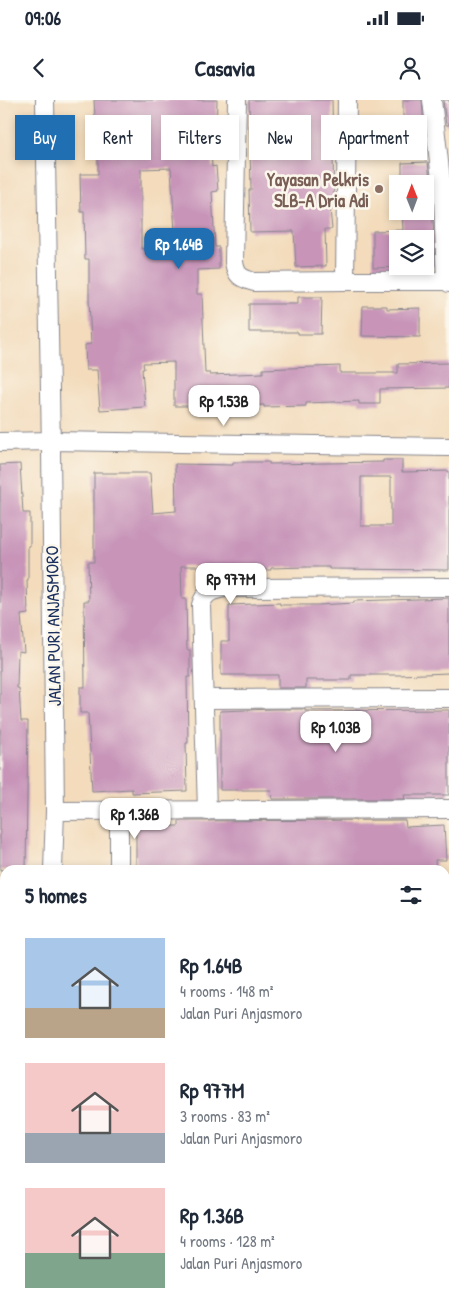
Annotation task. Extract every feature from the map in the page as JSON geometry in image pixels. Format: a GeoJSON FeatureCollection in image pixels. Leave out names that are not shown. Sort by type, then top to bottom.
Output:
{"type":"FeatureCollection","features":[{"type":"Feature","properties":{"kind":"street","name":"JALAN PURI ANJASMORO"},"geometry":{"type":"LineString","coordinates":[[46,100],[55,811],[53,865]]}},
{"type":"Feature","properties":{"kind":"street"},"geometry":{"type":"LineString","coordinates":[[237,100],[234,262],[236,272],[240,276],[254,282],[447,282],[446,197],[432,100]]}},
{"type":"Feature","properties":{"kind":"street"},"geometry":{"type":"LineString","coordinates":[[346,281],[347,100]]}},
{"type":"Feature","properties":{"kind":"street"},"geometry":{"type":"LineString","coordinates":[[0,442],[51,441],[449,447]]}},
{"type":"Feature","properties":{"kind":"street"},"geometry":{"type":"LineString","coordinates":[[207,810],[202,599],[211,591],[225,588],[449,587]]}},
{"type":"Feature","properties":{"kind":"street"},"geometry":{"type":"LineString","coordinates":[[204,699],[449,698]]}},
{"type":"Feature","properties":{"kind":"street"},"geometry":{"type":"LineString","coordinates":[[55,811],[449,809]]}},
{"type":"Feature","properties":{"kind":"street"},"geometry":{"type":"LineString","coordinates":[[119,811],[119,865]]}},
{"type":"Feature","properties":{"kind":"building"},"geometry":{"type":"Polygon","coordinates":[[[94,100],[217,100],[217,115],[161,115],[161,160],[212,160],[212,167],[216,166],[218,191],[212,192],[215,247],[219,247],[219,269],[197,270],[197,294],[202,294],[205,373],[210,373],[210,375],[263,373],[263,369],[340,366],[340,373],[398,373],[398,364],[449,363],[449,388],[380,389],[380,404],[359,404],[359,401],[306,403],[306,406],[174,406],[174,362],[143,363],[145,407],[100,410],[97,370],[86,370],[85,345],[91,344],[89,259],[85,259],[84,212],[81,212],[80,174],[98,174],[98,160],[151,160],[151,115],[95,115],[94,100]],[[171,168],[141,169],[141,249],[176,248],[171,168]]]}},
{"type":"Feature","properties":{"kind":"building"},"geometry":{"type":"Polygon","coordinates":[[[249,100],[332,100],[332,115],[321,115],[321,160],[333,160],[334,209],[330,209],[332,229],[325,229],[326,266],[296,267],[294,231],[250,232],[250,160],[311,160],[311,115],[249,115],[249,100]]]}},
{"type":"Feature","properties":{"kind":"building"},"geometry":{"type":"Polygon","coordinates":[[[403,100],[422,100],[423,115],[403,115],[403,100]]]}},
{"type":"Feature","properties":{"kind":"building"},"geometry":{"type":"Polygon","coordinates":[[[443,100],[449,100],[449,125],[446,125],[443,100]]]}},
{"type":"Feature","properties":{"kind":"building"},"geometry":{"type":"Polygon","coordinates":[[[428,162],[429,175],[402,175],[402,163],[428,162]]]}},
{"type":"Feature","properties":{"kind":"building"},"geometry":{"type":"Polygon","coordinates":[[[402,220],[433,220],[433,230],[403,230],[402,220]]]}},
{"type":"Feature","properties":{"kind":"building"},"geometry":{"type":"Polygon","coordinates":[[[389,230],[389,267],[373,268],[373,231],[389,230]]]}},
{"type":"Feature","properties":{"kind":"building"},"geometry":{"type":"Polygon","coordinates":[[[298,297],[322,297],[321,334],[249,332],[249,304],[298,304],[298,297]]]}},
{"type":"Feature","properties":{"kind":"building"},"geometry":{"type":"Polygon","coordinates":[[[363,306],[387,306],[387,309],[420,308],[420,337],[362,336],[363,306]]]}},
{"type":"Feature","properties":{"kind":"building"},"geometry":{"type":"Polygon","coordinates":[[[383,460],[402,460],[402,472],[449,471],[449,570],[329,569],[329,567],[306,567],[271,568],[271,570],[231,570],[231,566],[181,566],[182,599],[186,599],[187,650],[190,650],[190,677],[187,677],[187,791],[132,793],[132,789],[92,791],[88,713],[80,713],[80,687],[85,687],[84,601],[89,601],[88,562],[94,562],[94,473],[150,473],[153,513],[176,511],[175,464],[233,465],[233,462],[269,462],[269,464],[383,462],[383,460]],[[361,477],[361,526],[391,526],[391,477],[361,477]]]}},
{"type":"Feature","properties":{"kind":"building"},"geometry":{"type":"Polygon","coordinates":[[[20,464],[23,513],[30,513],[27,580],[28,614],[21,615],[24,652],[18,651],[17,688],[19,688],[21,721],[28,721],[26,865],[0,865],[0,465],[20,464]]]}},
{"type":"Feature","properties":{"kind":"building"},"geometry":{"type":"Polygon","coordinates":[[[449,598],[449,673],[351,675],[351,680],[306,680],[306,688],[278,688],[278,675],[221,675],[221,641],[229,641],[229,605],[280,603],[280,605],[318,605],[354,603],[354,601],[449,598]]]}},
{"type":"Feature","properties":{"kind":"building"},"geometry":{"type":"Polygon","coordinates":[[[305,709],[305,711],[449,710],[449,795],[404,795],[405,799],[272,799],[271,790],[220,790],[220,711],[305,709]]]}},
{"type":"Feature","properties":{"kind":"building"},"geometry":{"type":"Polygon","coordinates":[[[405,820],[406,827],[444,825],[446,860],[435,860],[436,865],[136,865],[136,826],[179,826],[179,821],[405,820]]]}},
{"type":"Feature","properties":{"kind":"place","name":"Yayasan Pelkris SLB-A Dria Adi"},"geometry":{"type":"Point","coordinates":[379,189]}}]}
